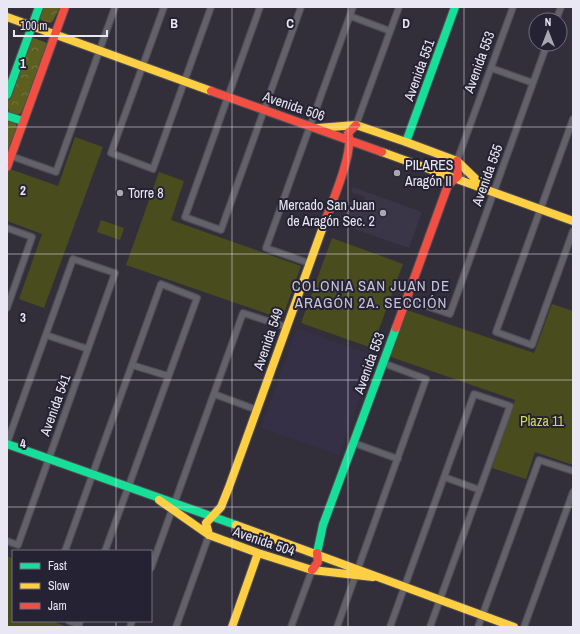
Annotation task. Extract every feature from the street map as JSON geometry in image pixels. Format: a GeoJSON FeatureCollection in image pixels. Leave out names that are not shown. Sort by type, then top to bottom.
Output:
{"type":"FeatureCollection","features":[{"type":"Feature","properties":{"kind":"street"},"geometry":{"type":"LineString","coordinates":[[7,95],[39,7]]}},
{"type":"Feature","properties":{"kind":"street"},"geometry":{"type":"LineString","coordinates":[[7,167],[65,7]]}},
{"type":"Feature","properties":{"kind":"street"},"geometry":{"type":"LineString","coordinates":[[11,156],[56,172],[116,7]]}},
{"type":"Feature","properties":{"kind":"street"},"geometry":{"type":"LineString","coordinates":[[164,7],[111,153],[153,169],[211,7]]}},
{"type":"Feature","properties":{"kind":"street"},"geometry":{"type":"LineString","coordinates":[[260,7],[185,217],[221,230],[301,7]]}},
{"type":"Feature","properties":{"kind":"street"},"geometry":{"type":"LineString","coordinates":[[309,263],[266,248],[314,127],[353,7]]}},
{"type":"Feature","properties":{"kind":"street"},"geometry":{"type":"LineString","coordinates":[[356,125],[398,7]]}},
{"type":"Feature","properties":{"kind":"street","name":"Avenida 551"},"geometry":{"type":"LineString","coordinates":[[406,142],[455,7]]}},
{"type":"Feature","properties":{"kind":"street","name":"Avenida 553"},"geometry":{"type":"LineString","coordinates":[[312,570],[318,562],[317,553],[323,526],[448,185],[456,178],[459,172],[457,161],[513,7]]}},
{"type":"Feature","properties":{"kind":"street"},"geometry":{"type":"LineString","coordinates":[[350,16],[390,31]]}},
{"type":"Feature","properties":{"kind":"street","name":"Avenida 506"},"geometry":{"type":"LineString","coordinates":[[7,17],[573,221]]}},
{"type":"Feature","properties":{"kind":"street","name":"Avenida 555"},"geometry":{"type":"LineString","coordinates":[[406,299],[450,314],[490,191],[534,83],[544,52]]}},
{"type":"Feature","properties":{"kind":"street"},"geometry":{"type":"LineString","coordinates":[[491,68],[534,83]]}},
{"type":"Feature","properties":{"kind":"street"},"geometry":{"type":"LineString","coordinates":[[7,116],[24,122]]}},
{"type":"Feature","properties":{"kind":"street"},"geometry":{"type":"LineString","coordinates":[[573,119],[496,332],[532,345],[573,231]]}},
{"type":"Feature","properties":{"kind":"street"},"geometry":{"type":"LineString","coordinates":[[314,127],[356,125],[406,142],[457,161],[490,191]]}},
{"type":"Feature","properties":{"kind":"street","name":"Avenida 549"},"geometry":{"type":"LineString","coordinates":[[212,515],[222,504],[257,410],[342,172],[351,140],[348,133],[356,125]]}},
{"type":"Feature","properties":{"kind":"street"},"geometry":{"type":"LineString","coordinates":[[7,228],[32,237],[7,308]]}},
{"type":"Feature","properties":{"kind":"street","name":"Avenida 541"},"geometry":{"type":"LineString","coordinates":[[7,541],[18,545],[115,273],[73,259],[46,334]]}},
{"type":"Feature","properties":{"kind":"street"},"geometry":{"type":"LineString","coordinates":[[65,550],[161,284],[196,298],[106,550]]}},
{"type":"Feature","properties":{"kind":"street"},"geometry":{"type":"LineString","coordinates":[[152,565],[243,313],[286,328]]}},
{"type":"Feature","properties":{"kind":"street"},"geometry":{"type":"LineString","coordinates":[[7,444],[46,334],[88,349]]}},
{"type":"Feature","properties":{"kind":"street"},"geometry":{"type":"LineString","coordinates":[[337,627],[426,379],[383,363]]}},
{"type":"Feature","properties":{"kind":"street"},"geometry":{"type":"LineString","coordinates":[[132,365],[168,376]]}},
{"type":"Feature","properties":{"kind":"street"},"geometry":{"type":"LineString","coordinates":[[214,394],[257,410]]}},
{"type":"Feature","properties":{"kind":"street"},"geometry":{"type":"LineString","coordinates":[[390,627],[474,394],[510,406],[430,627]]}},
{"type":"Feature","properties":{"kind":"street"},"geometry":{"type":"LineString","coordinates":[[354,443],[398,459]]}},
{"type":"Feature","properties":{"kind":"street","name":"Avenida 504"},"geometry":{"type":"LineString","coordinates":[[7,444],[154,496],[174,505],[212,515],[317,553],[357,572],[404,587],[514,627]]}},
{"type":"Feature","properties":{"kind":"street"},"geometry":{"type":"LineString","coordinates":[[478,627],[540,460],[573,471]]}},
{"type":"Feature","properties":{"kind":"street"},"geometry":{"type":"LineString","coordinates":[[444,477],[480,490]]}},
{"type":"Feature","properties":{"kind":"street"},"geometry":{"type":"LineString","coordinates":[[524,627],[573,492]]}},
{"type":"Feature","properties":{"kind":"street","name":"Avenida 504"},"geometry":{"type":"LineString","coordinates":[[174,505],[209,535],[258,553],[312,570],[357,572]]}},
{"type":"Feature","properties":{"kind":"street"},"geometry":{"type":"LineString","coordinates":[[176,627],[209,535],[206,523],[212,515]]}},
{"type":"Feature","properties":{"kind":"street"},"geometry":{"type":"LineString","coordinates":[[232,627],[258,553]]}},
{"type":"Feature","properties":{"kind":"street"},"geometry":{"type":"LineString","coordinates":[[292,627],[312,570]]}},
{"type":"Feature","properties":{"kind":"shaded area"},"geometry":{"type":"Polygon","coordinates":[[[353,187],[422,212],[409,248],[340,224],[348,201],[363,206],[365,197],[351,192],[353,187]]]}},
{"type":"Feature","properties":{"kind":"shaded area"},"geometry":{"type":"Polygon","coordinates":[[[297,328],[375,356],[339,455],[261,428],[297,328]]]}},
{"type":"Feature","properties":{"kind":"green space"},"geometry":{"type":"Polygon","coordinates":[[[43,7],[60,7],[53,21],[50,23],[41,20],[39,16],[43,7]]]}},
{"type":"Feature","properties":{"kind":"green space"},"geometry":{"type":"Polygon","coordinates":[[[31,37],[47,43],[24,107],[21,113],[17,115],[9,112],[7,104],[31,37]]]}},
{"type":"Feature","properties":{"kind":"green space"},"geometry":{"type":"Polygon","coordinates":[[[7,121],[16,123],[17,128],[7,156],[7,121]]]}},
{"type":"Feature","properties":{"kind":"green space"},"geometry":{"type":"Polygon","coordinates":[[[75,137],[103,147],[44,308],[19,299],[42,234],[7,221],[7,168],[58,186],[75,137]]]}},
{"type":"Feature","properties":{"kind":"green space"},"geometry":{"type":"Polygon","coordinates":[[[159,172],[184,181],[171,220],[301,266],[282,319],[126,265],[159,172]]]}},
{"type":"Feature","properties":{"kind":"green space"},"geometry":{"type":"Polygon","coordinates":[[[101,220],[124,228],[120,240],[97,232],[101,220]]]}},
{"type":"Feature","properties":{"kind":"green space"},"geometry":{"type":"Polygon","coordinates":[[[332,238],[403,264],[372,348],[301,323],[332,238]]]}},
{"type":"Feature","properties":{"kind":"green space","name":"Plaza 11"},"geometry":{"type":"Polygon","coordinates":[[[552,304],[573,311],[573,465],[535,452],[526,479],[492,468],[515,400],[388,356],[404,309],[534,353],[552,304]]]}},
{"type":"Feature","properties":{"kind":"green space"},"geometry":{"type":"Polygon","coordinates":[[[7,556],[12,558],[12,622],[54,622],[68,627],[7,627],[7,556]]]}},
{"type":"Feature","properties":{"kind":"traffic: fast"},"geometry":{"type":"LineString","coordinates":[[7,95],[39,7]]}},
{"type":"Feature","properties":{"kind":"traffic: fast"},"geometry":{"type":"LineString","coordinates":[[406,142],[455,7]]}},
{"type":"Feature","properties":{"kind":"traffic: fast"},"geometry":{"type":"LineString","coordinates":[[7,116],[23,121]]}},
{"type":"Feature","properties":{"kind":"traffic: fast"},"geometry":{"type":"LineString","coordinates":[[317,553],[323,525],[396,328]]}},
{"type":"Feature","properties":{"kind":"traffic: fast"},"geometry":{"type":"LineString","coordinates":[[7,444],[236,525]]}},
{"type":"Feature","properties":{"kind":"traffic: slow"},"geometry":{"type":"LineString","coordinates":[[7,17],[211,91]]}},
{"type":"Feature","properties":{"kind":"traffic: slow"},"geometry":{"type":"LineString","coordinates":[[318,128],[356,125],[406,142],[457,161],[486,189]]}},
{"type":"Feature","properties":{"kind":"traffic: slow"},"geometry":{"type":"LineString","coordinates":[[382,152],[573,221]]}},
{"type":"Feature","properties":{"kind":"traffic: slow"},"geometry":{"type":"LineString","coordinates":[[209,535],[206,523],[221,507],[229,487],[324,224]]}},
{"type":"Feature","properties":{"kind":"traffic: slow"},"geometry":{"type":"LineString","coordinates":[[159,500],[209,535],[258,553],[312,570],[373,577]]}},
{"type":"Feature","properties":{"kind":"traffic: slow"},"geometry":{"type":"LineString","coordinates":[[236,525],[514,627]]}},
{"type":"Feature","properties":{"kind":"traffic: slow"},"geometry":{"type":"LineString","coordinates":[[232,627],[258,553]]}},
{"type":"Feature","properties":{"kind":"traffic: jam"},"geometry":{"type":"LineString","coordinates":[[7,167],[65,7]]}},
{"type":"Feature","properties":{"kind":"traffic: jam"},"geometry":{"type":"LineString","coordinates":[[211,91],[382,152]]}},
{"type":"Feature","properties":{"kind":"traffic: jam"},"geometry":{"type":"LineString","coordinates":[[324,224],[337,191],[345,164],[348,152],[348,133],[356,125]]}},
{"type":"Feature","properties":{"kind":"traffic: jam"},"geometry":{"type":"LineString","coordinates":[[396,328],[448,185],[458,176],[457,161]]}},
{"type":"Feature","properties":{"kind":"traffic: jam"},"geometry":{"type":"LineString","coordinates":[[312,570],[318,562],[317,553]]}},
{"type":"Feature","properties":{"kind":"place","name":"PILARES Aragón II"},"geometry":{"type":"Point","coordinates":[397,173]}},
{"type":"Feature","properties":{"kind":"place","name":"Torre 8"},"geometry":{"type":"Point","coordinates":[120,193]}},
{"type":"Feature","properties":{"kind":"place","name":"Mercado San Juan de Aragón Sec. 2"},"geometry":{"type":"Point","coordinates":[383,213]}},
{"type":"Feature","properties":{"kind":"district","name":"COLONIA SAN JUAN DE ARAGÓN 2A. SECCIÓN"},"geometry":{"type":"Point","coordinates":[371,294]}}]}
